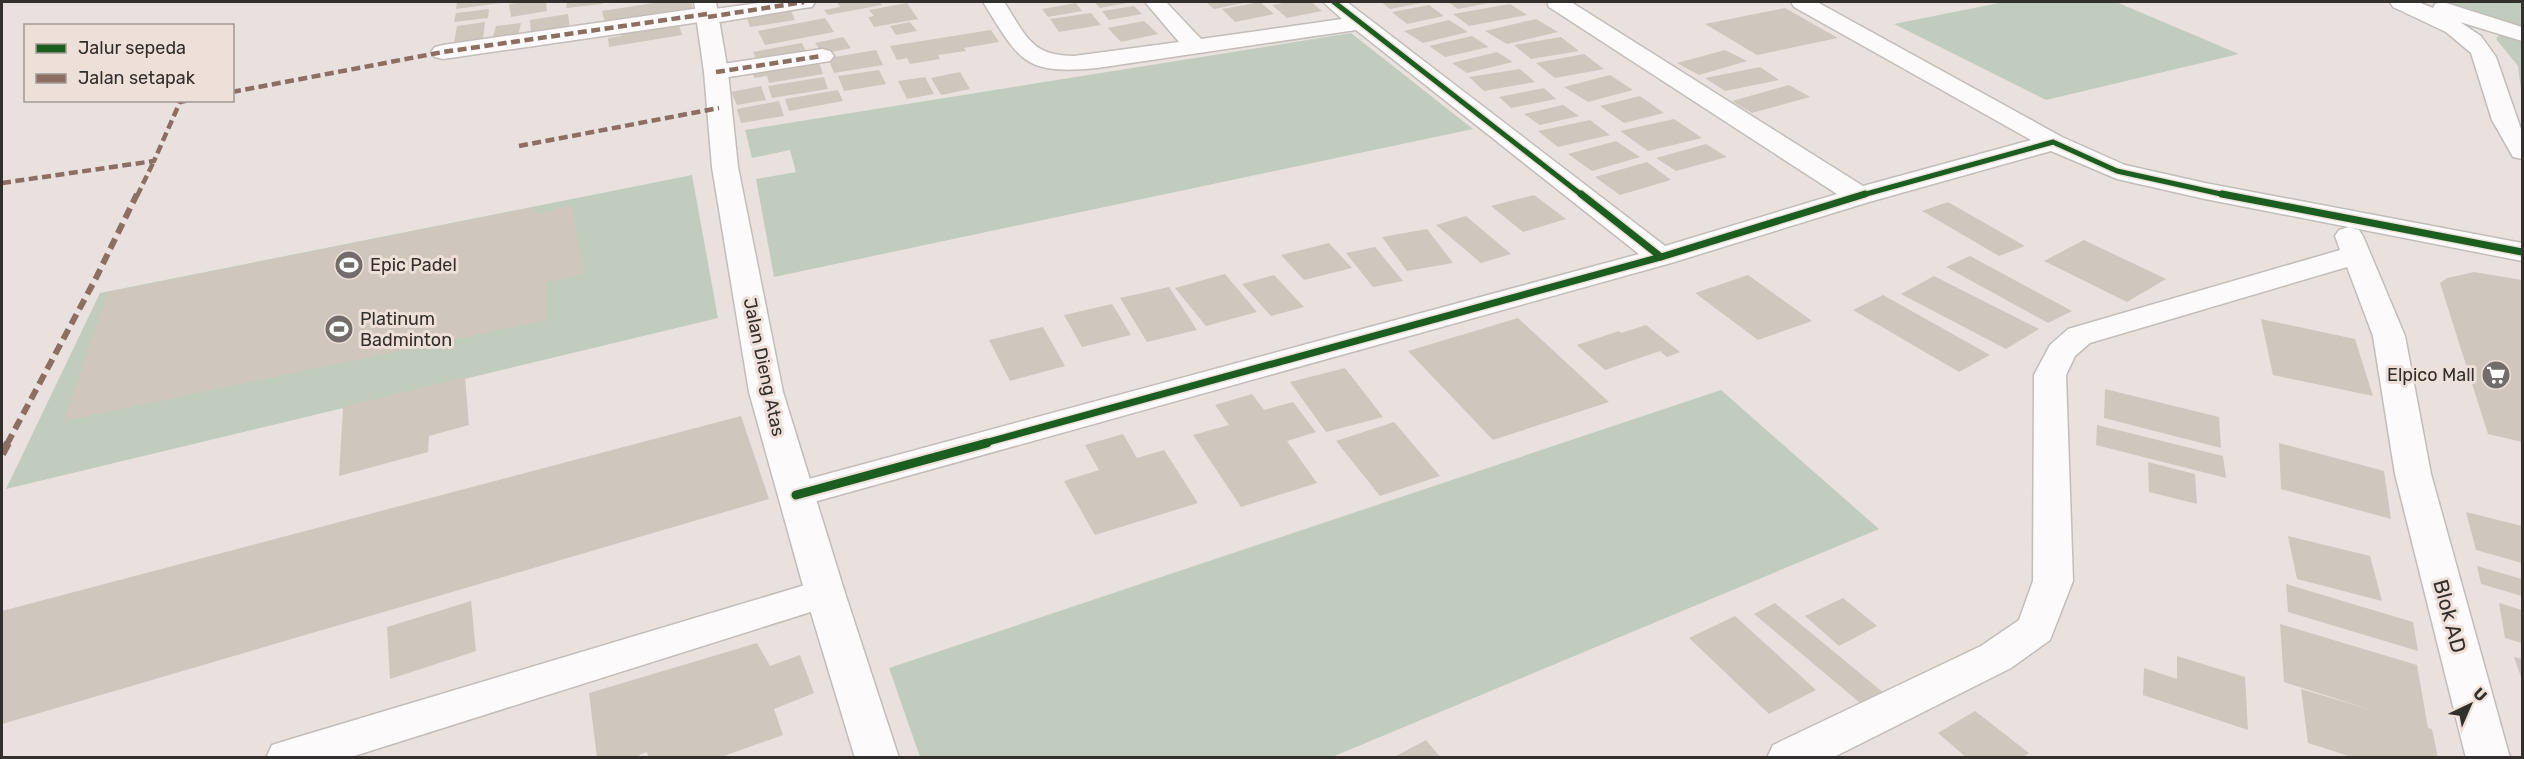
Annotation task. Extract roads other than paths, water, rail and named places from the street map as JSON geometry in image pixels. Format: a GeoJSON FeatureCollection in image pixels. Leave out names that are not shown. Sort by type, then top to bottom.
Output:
{"type":"FeatureCollection","features":[{"type":"Feature","properties":{"kind":"street"},"geometry":{"type":"LineString","coordinates":[[443,52],[706,11],[804,2]]}},
{"type":"Feature","properties":{"kind":"street"},"geometry":{"type":"LineString","coordinates":[[994,2],[1026,51],[1045,62],[1057,65],[1097,62],[1358,22]]}},
{"type":"Feature","properties":{"kind":"street"},"geometry":{"type":"LineString","coordinates":[[1155,2],[1196,47]]}},
{"type":"Feature","properties":{"kind":"street"},"geometry":{"type":"LineString","coordinates":[[1334,2],[1661,257]]}},
{"type":"Feature","properties":{"kind":"street"},"geometry":{"type":"LineString","coordinates":[[1557,2],[1859,196]]}},
{"type":"Feature","properties":{"kind":"street"},"geometry":{"type":"LineString","coordinates":[[1802,2],[2053,142],[2117,171],[2205,191],[2523,252]]}},
{"type":"Feature","properties":{"kind":"street"},"geometry":{"type":"LineString","coordinates":[[2400,2],[2467,36],[2481,51],[2511,139],[2523,151]]}},
{"type":"Feature","properties":{"kind":"street"},"geometry":{"type":"LineString","coordinates":[[2422,2],[2512,31]]}},
{"type":"Feature","properties":{"kind":"street","name":"Jalan Dieng Atas"},"geometry":{"type":"LineString","coordinates":[[706,11],[716,72],[725,167],[766,392],[825,593],[877,758]]}},
{"type":"Feature","properties":{"kind":"street"},"geometry":{"type":"LineString","coordinates":[[2467,36],[2512,31]]}},
{"type":"Feature","properties":{"kind":"street"},"geometry":{"type":"LineString","coordinates":[[716,72],[822,56]]}},
{"type":"Feature","properties":{"kind":"street"},"geometry":{"type":"LineString","coordinates":[[796,495],[1661,257],[1859,196],[2053,142]]}},
{"type":"Feature","properties":{"kind":"street","name":"Blok AD"},"geometry":{"type":"LineString","coordinates":[[2342,217],[2389,336],[2412,474],[2488,758]]}},
{"type":"Feature","properties":{"kind":"street"},"geometry":{"type":"LineString","coordinates":[[1789,758],[1996,657],[2036,629],[2053,581],[2050,375],[2061,352],[2079,336],[2356,255]]}},
{"type":"Feature","properties":{"kind":"street"},"geometry":{"type":"LineString","coordinates":[[288,758],[825,593]]}},
{"type":"Feature","properties":{"kind":"place","name":"Epic Padel"},"geometry":{"type":"Point","coordinates":[349,265]}},
{"type":"Feature","properties":{"kind":"place","name":"Platinum Badminton"},"geometry":{"type":"Point","coordinates":[339,329]}},
{"type":"Feature","properties":{"kind":"place","name":"Elpico Mall"},"geometry":{"type":"Point","coordinates":[2496,375]}}]}
